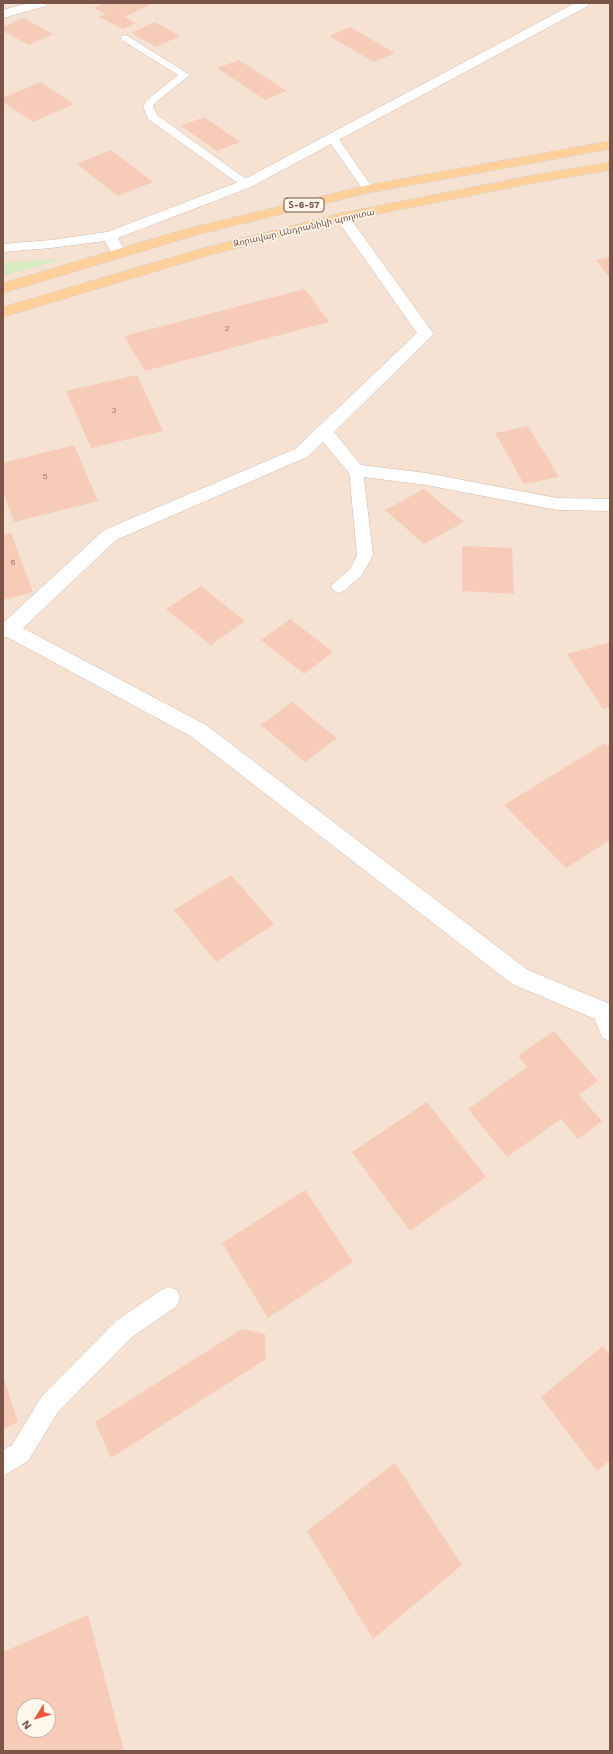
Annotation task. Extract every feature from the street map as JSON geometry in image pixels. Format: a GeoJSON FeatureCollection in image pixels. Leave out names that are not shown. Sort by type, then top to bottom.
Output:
{"type":"FeatureCollection","features":[{"type":"Feature","properties":{"kind":"main road","name":"Տ-6-57"},"geometry":{"type":"LineString","coordinates":[[3,288],[191,232],[368,189],[610,145]]}},
{"type":"Feature","properties":{"kind":"main road","name":"Զորավար Անդրանիկի պողոտա"},"geometry":{"type":"LineString","coordinates":[[3,312],[205,252],[342,217],[534,179],[610,166]]}},
{"type":"Feature","properties":{"kind":"street"},"geometry":{"type":"LineString","coordinates":[[3,14],[42,3]]}},
{"type":"Feature","properties":{"kind":"street"},"geometry":{"type":"LineString","coordinates":[[3,248],[51,244],[110,236],[246,184],[584,3]]}},
{"type":"Feature","properties":{"kind":"street"},"geometry":{"type":"LineString","coordinates":[[342,217],[426,334],[301,453],[110,535],[6,629],[199,731],[520,977],[604,1012],[610,1030]]}},
{"type":"Feature","properties":{"kind":"street"},"geometry":{"type":"LineString","coordinates":[[110,236],[118,253]]}},
{"type":"Feature","properties":{"kind":"street"},"geometry":{"type":"LineString","coordinates":[[324,431],[356,470],[426,479],[557,504],[610,505]]}},
{"type":"Feature","properties":{"kind":"lane"},"geometry":{"type":"LineString","coordinates":[[126,38],[185,75],[152,100],[148,106],[152,117],[246,184]]}},
{"type":"Feature","properties":{"kind":"lane"},"geometry":{"type":"LineString","coordinates":[[332,137],[368,189]]}},
{"type":"Feature","properties":{"kind":"lane"},"geometry":{"type":"LineString","coordinates":[[339,587],[357,571],[365,555],[356,470]]}},
{"type":"Feature","properties":{"kind":"lane"},"geometry":{"type":"LineString","coordinates":[[3,1464],[20,1453],[50,1404],[124,1329],[169,1298]]}},
{"type":"Feature","properties":{"kind":"shaded area"},"geometry":{"type":"Polygon","coordinates":[[[3,3],[610,3],[610,1751],[3,1751],[3,3]]]}},
{"type":"Feature","properties":{"kind":"green space"},"geometry":{"type":"Polygon","coordinates":[[[63,259],[3,276],[3,263],[63,259]]]}},
{"type":"Feature","properties":{"kind":"building"},"geometry":{"type":"Polygon","coordinates":[[[104,3],[147,3],[150,5],[124,17],[136,23],[123,29],[99,17],[106,14],[93,8],[104,3]]]}},
{"type":"Feature","properties":{"kind":"building"},"geometry":{"type":"Polygon","coordinates":[[[23,18],[53,34],[29,45],[3,31],[3,27],[23,18]]]}},
{"type":"Feature","properties":{"kind":"building"},"geometry":{"type":"Polygon","coordinates":[[[155,22],[180,36],[156,47],[131,33],[155,22]]]}},
{"type":"Feature","properties":{"kind":"building"},"geometry":{"type":"Polygon","coordinates":[[[350,27],[395,53],[374,62],[329,36],[350,27]]]}},
{"type":"Feature","properties":{"kind":"building"},"geometry":{"type":"Polygon","coordinates":[[[239,60],[287,91],[265,100],[217,68],[239,60]]]}},
{"type":"Feature","properties":{"kind":"building"},"geometry":{"type":"Polygon","coordinates":[[[40,82],[74,104],[33,122],[3,102],[3,98],[40,82]]]}},
{"type":"Feature","properties":{"kind":"building"},"geometry":{"type":"Polygon","coordinates":[[[204,117],[240,142],[217,151],[181,126],[204,117]]]}},
{"type":"Feature","properties":{"kind":"building"},"geometry":{"type":"Polygon","coordinates":[[[111,150],[153,182],[118,196],[77,164],[111,150]]]}},
{"type":"Feature","properties":{"kind":"building"},"geometry":{"type":"Polygon","coordinates":[[[610,257],[610,278],[596,260],[610,257]]]}},
{"type":"Feature","properties":{"kind":"building"},"geometry":{"type":"Polygon","coordinates":[[[305,289],[329,322],[145,371],[124,336],[305,289]]]}},
{"type":"Feature","properties":{"kind":"building"},"geometry":{"type":"Polygon","coordinates":[[[137,375],[163,431],[91,448],[66,391],[137,375]]]}},
{"type":"Feature","properties":{"kind":"building"},"geometry":{"type":"Polygon","coordinates":[[[528,426],[559,477],[524,484],[495,433],[528,426]]]}},
{"type":"Feature","properties":{"kind":"building"},"geometry":{"type":"Polygon","coordinates":[[[74,445],[98,501],[14,522],[3,492],[3,463],[74,445]]]}},
{"type":"Feature","properties":{"kind":"building"},"geometry":{"type":"Polygon","coordinates":[[[424,489],[464,522],[424,544],[385,510],[424,489]]]}},
{"type":"Feature","properties":{"kind":"building"},"geometry":{"type":"Polygon","coordinates":[[[11,533],[33,592],[3,600],[3,535],[11,533]]]}},
{"type":"Feature","properties":{"kind":"building"},"geometry":{"type":"Polygon","coordinates":[[[462,546],[512,548],[514,594],[462,591],[462,546]]]}},
{"type":"Feature","properties":{"kind":"building"},"geometry":{"type":"Polygon","coordinates":[[[201,586],[245,621],[211,645],[166,609],[201,586]]]}},
{"type":"Feature","properties":{"kind":"building"},"geometry":{"type":"Polygon","coordinates":[[[290,619],[333,652],[304,674],[261,640],[290,619]]]}},
{"type":"Feature","properties":{"kind":"building"},"geometry":{"type":"Polygon","coordinates":[[[610,642],[610,707],[603,709],[567,654],[610,642]]]}},
{"type":"Feature","properties":{"kind":"building"},"geometry":{"type":"Polygon","coordinates":[[[292,702],[337,738],[305,762],[261,725],[292,702]]]}},
{"type":"Feature","properties":{"kind":"building"},"geometry":{"type":"Polygon","coordinates":[[[605,743],[610,747],[610,840],[566,868],[504,805],[605,743]]]}},
{"type":"Feature","properties":{"kind":"building"},"geometry":{"type":"Polygon","coordinates":[[[231,875],[274,924],[216,962],[174,910],[231,875]]]}},
{"type":"Feature","properties":{"kind":"building"},"geometry":{"type":"Polygon","coordinates":[[[554,1031],[598,1081],[579,1095],[602,1121],[578,1139],[561,1119],[507,1157],[468,1109],[527,1067],[518,1056],[554,1031]]]}},
{"type":"Feature","properties":{"kind":"building"},"geometry":{"type":"Polygon","coordinates":[[[427,1102],[486,1177],[410,1231],[352,1152],[427,1102]]]}},
{"type":"Feature","properties":{"kind":"building"},"geometry":{"type":"Polygon","coordinates":[[[305,1190],[353,1262],[268,1318],[222,1243],[305,1190]]]}},
{"type":"Feature","properties":{"kind":"building"},"geometry":{"type":"Polygon","coordinates":[[[242,1329],[265,1334],[266,1359],[111,1458],[95,1422],[242,1329]]]}},
{"type":"Feature","properties":{"kind":"building"},"geometry":{"type":"Polygon","coordinates":[[[603,1346],[610,1355],[610,1460],[597,1471],[541,1397],[603,1346]]]}},
{"type":"Feature","properties":{"kind":"building"},"geometry":{"type":"Polygon","coordinates":[[[3,1376],[18,1422],[3,1429],[3,1376]]]}},
{"type":"Feature","properties":{"kind":"building"},"geometry":{"type":"Polygon","coordinates":[[[395,1463],[462,1565],[373,1639],[307,1531],[395,1463]]]}},
{"type":"Feature","properties":{"kind":"building"},"geometry":{"type":"Polygon","coordinates":[[[88,1615],[124,1751],[3,1751],[3,1652],[88,1615]]]}}]}
